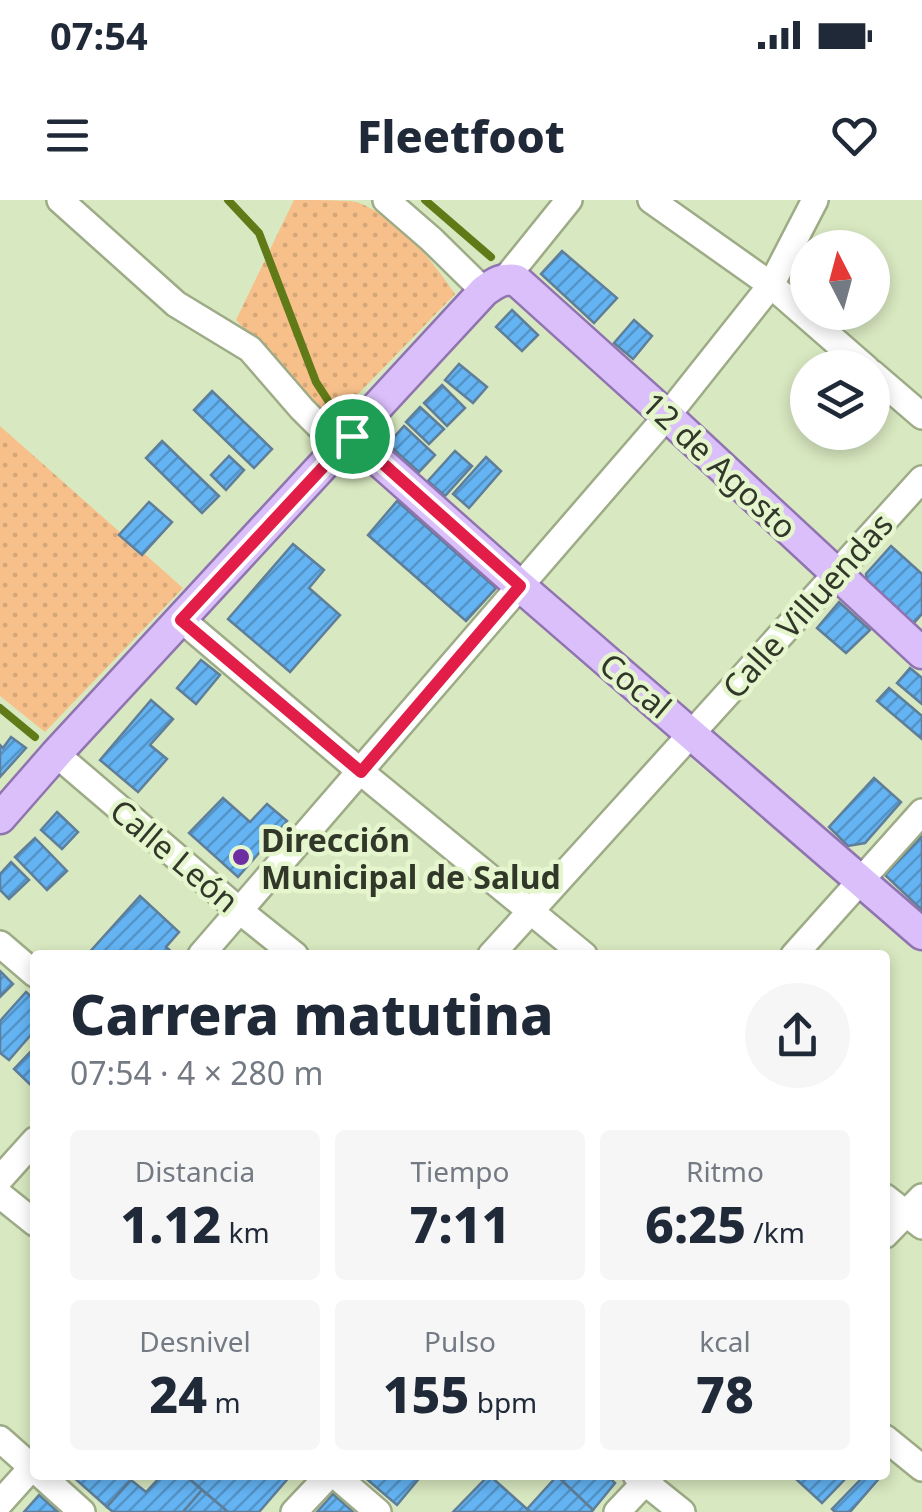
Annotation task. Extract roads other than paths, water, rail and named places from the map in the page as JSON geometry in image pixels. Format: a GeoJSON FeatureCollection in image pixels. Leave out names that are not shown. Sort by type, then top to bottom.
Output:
{"type":"FeatureCollection","features":[{"type":"Feature","properties":{"kind":"main road"},"geometry":{"type":"LineString","coordinates":[[1,816],[346,442],[502,283]]}},
{"type":"Feature","properties":{"kind":"main road","name":"12 de Agosto"},"geometry":{"type":"LineString","coordinates":[[502,283],[667,416],[922,653]]}},
{"type":"Feature","properties":{"kind":"main road","name":"Cocal"},"geometry":{"type":"LineString","coordinates":[[346,442],[691,732],[922,934]]}},
{"type":"Feature","properties":{"kind":"street","name":"Cocal"},"geometry":{"type":"LineString","coordinates":[[60,200],[176,304],[250,349],[302,409],[346,442]]}},
{"type":"Feature","properties":{"kind":"street","name":"12 de Agosto"},"geometry":{"type":"LineString","coordinates":[[386,200],[432,240],[502,283]]}},
{"type":"Feature","properties":{"kind":"street"},"geometry":{"type":"LineString","coordinates":[[502,283],[569,200]]}},
{"type":"Feature","properties":{"kind":"street"},"geometry":{"type":"LineString","coordinates":[[651,200],[770,285],[845,350]]}},
{"type":"Feature","properties":{"kind":"street"},"geometry":{"type":"LineString","coordinates":[[205,950],[667,416],[770,285],[815,200]]}},
{"type":"Feature","properties":{"kind":"street"},"geometry":{"type":"LineString","coordinates":[[890,388],[922,416]]}},
{"type":"Feature","properties":{"kind":"street","name":"Calle Villuendas"},"geometry":{"type":"LineString","coordinates":[[496,950],[922,479]]}},
{"type":"Feature","properties":{"kind":"street"},"geometry":{"type":"LineString","coordinates":[[181,620],[578,950]]}},
{"type":"Feature","properties":{"kind":"street","name":"Calle León"},"geometry":{"type":"LineString","coordinates":[[56,754],[289,950]]}},
{"type":"Feature","properties":{"kind":"street"},"geometry":{"type":"LineString","coordinates":[[799,950],[922,812]]}},
{"type":"Feature","properties":{"kind":"street"},"geometry":{"type":"LineString","coordinates":[[0,944],[30,970]]}},
{"type":"Feature","properties":{"kind":"street"},"geometry":{"type":"LineString","coordinates":[[0,1180],[30,1146]]}},
{"type":"Feature","properties":{"kind":"street"},"geometry":{"type":"LineString","coordinates":[[0,1195],[30,1219]]}},
{"type":"Feature","properties":{"kind":"street"},"geometry":{"type":"LineString","coordinates":[[890,1198],[917,1212],[890,1231]]}},
{"type":"Feature","properties":{"kind":"street"},"geometry":{"type":"LineString","coordinates":[[0,1439],[30,1464]]}},
{"type":"Feature","properties":{"kind":"street"},"geometry":{"type":"LineString","coordinates":[[890,1442],[922,1468]]}},
{"type":"Feature","properties":{"kind":"street"},"geometry":{"type":"LineString","coordinates":[[0,1503],[30,1475]]}},
{"type":"Feature","properties":{"kind":"street"},"geometry":{"type":"LineString","coordinates":[[48,1480],[82,1512]]}},
{"type":"Feature","properties":{"kind":"street"},"geometry":{"type":"LineString","coordinates":[[294,1512],[327,1480]]}},
{"type":"Feature","properties":{"kind":"street"},"geometry":{"type":"LineString","coordinates":[[338,1480],[378,1512]]}},
{"type":"Feature","properties":{"kind":"street"},"geometry":{"type":"LineString","coordinates":[[617,1512],[642,1480]]}},
{"type":"Feature","properties":{"kind":"street"},"geometry":{"type":"LineString","coordinates":[[647,1480],[682,1512]]}},
{"type":"Feature","properties":{"kind":"waterway"},"geometry":{"type":"LineString","coordinates":[[228,200],[259,233],[316,382],[338,416]]}},
{"type":"Feature","properties":{"kind":"waterway"},"geometry":{"type":"LineString","coordinates":[[425,200],[491,257]]}},
{"type":"Feature","properties":{"kind":"waterway"},"geometry":{"type":"LineString","coordinates":[[0,708],[35,737]]}},
{"type":"Feature","properties":{"kind":"place","name":"Dirección Municipal de Salud"},"geometry":{"type":"Point","coordinates":[241,857]}}]}
